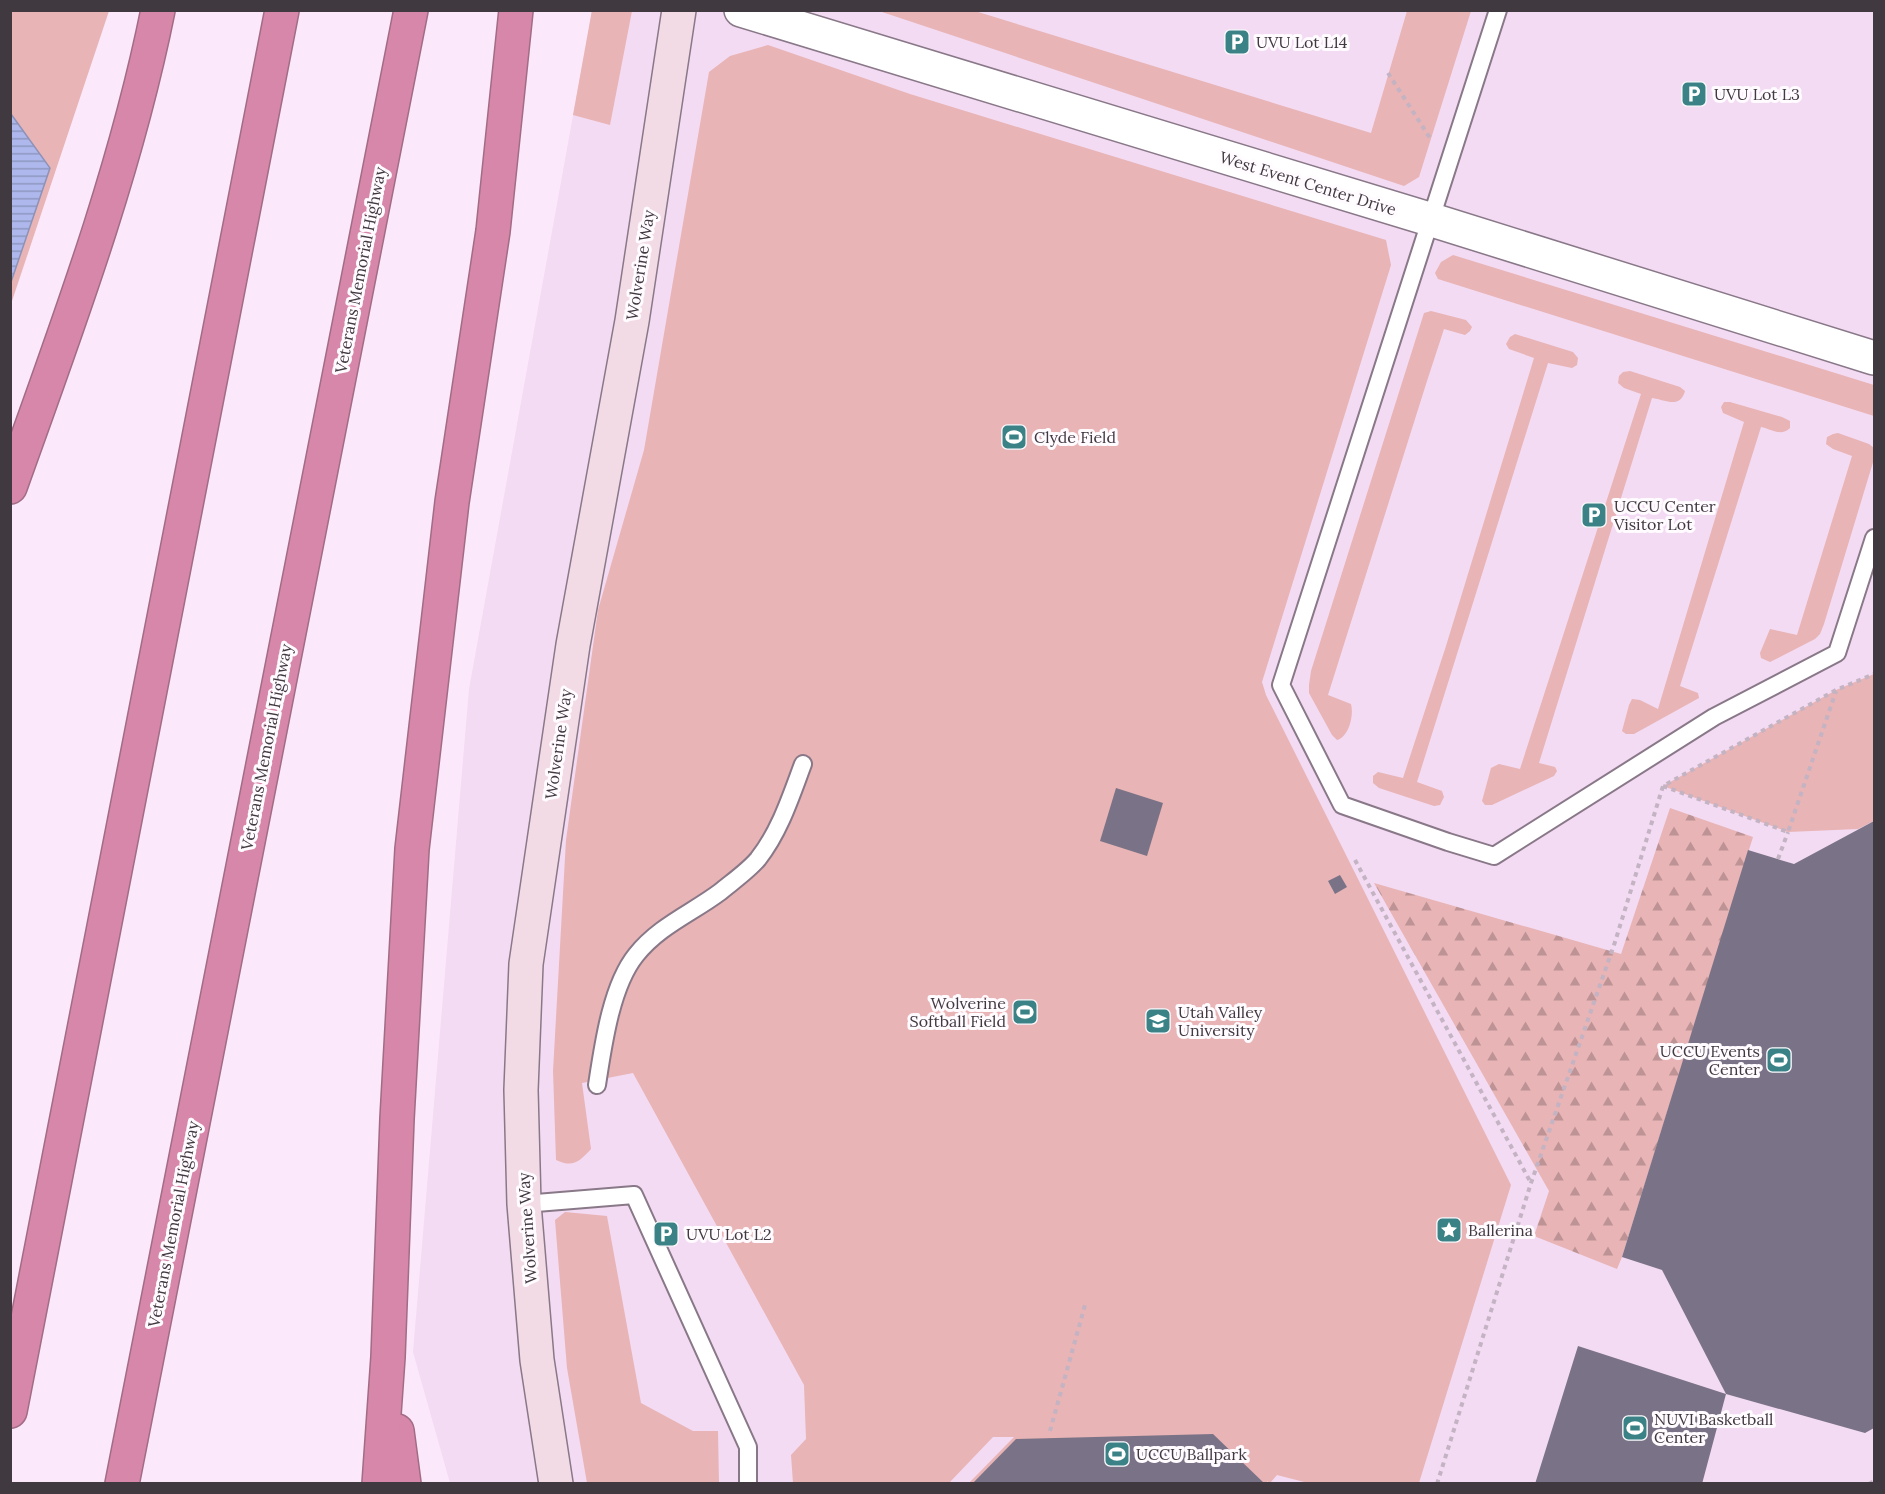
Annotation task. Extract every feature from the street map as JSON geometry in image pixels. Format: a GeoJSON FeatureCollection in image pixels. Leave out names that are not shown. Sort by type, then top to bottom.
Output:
{"type":"FeatureCollection","features":[{"type":"Feature","properties":{"kind":"highway"},"geometry":{"type":"LineString","coordinates":[[10,487],[111,197],[145,75],[158,10]]}},
{"type":"Feature","properties":{"kind":"highway"},"geometry":{"type":"LineString","coordinates":[[10,1411],[282,10]]}},
{"type":"Feature","properties":{"kind":"highway","name":"Veterans Memorial Highway"},"geometry":{"type":"LineString","coordinates":[[122,1484],[411,10]]}},
{"type":"Feature","properties":{"kind":"highway"},"geometry":{"type":"LineString","coordinates":[[379,1484],[388,1357],[412,849],[452,502],[493,231],[516,10]]}},
{"type":"Feature","properties":{"kind":"highway"},"geometry":{"type":"LineString","coordinates":[[388,1357],[404,1484]]}},
{"type":"Feature","properties":{"kind":"main road","name":"Wolverine Way"},"geometry":{"type":"LineString","coordinates":[[556,1484],[537,1360],[524,1204],[521,1090],[526,963],[573,645],[632,321],[679,10]]}},
{"type":"Feature","properties":{"kind":"street","name":"West Event Center Drive"},"geometry":{"type":"LineString","coordinates":[[741,10],[1429,219],[1875,358]]}},
{"type":"Feature","properties":{"kind":"lane"},"geometry":{"type":"LineString","coordinates":[[1498,10],[1281,685],[1342,805],[1494,856],[1714,717],[1837,653],[1875,538]]}},
{"type":"Feature","properties":{"kind":"lane"},"geometry":{"type":"LineString","coordinates":[[597,1085],[605,1032],[622,980],[635,956],[660,930],[719,892],[757,860],[784,812],[803,764]]}},
{"type":"Feature","properties":{"kind":"lane"},"geometry":{"type":"LineString","coordinates":[[524,1204],[634,1195],[748,1447],[748,1484]]}},
{"type":"Feature","properties":{"kind":"path"},"geometry":{"type":"LineString","coordinates":[[1388,73],[1448,166]]}},
{"type":"Feature","properties":{"kind":"path"},"geometry":{"type":"LineString","coordinates":[[1437,1484],[1532,1183],[1615,942],[1664,786],[1836,690],[1875,674]]}},
{"type":"Feature","properties":{"kind":"path"},"geometry":{"type":"LineString","coordinates":[[1778,859],[1836,690]]}},
{"type":"Feature","properties":{"kind":"path"},"geometry":{"type":"LineString","coordinates":[[1664,786],[1788,832]]}},
{"type":"Feature","properties":{"kind":"path"},"geometry":{"type":"LineString","coordinates":[[1355,860],[1532,1183]]}},
{"type":"Feature","properties":{"kind":"path"},"geometry":{"type":"LineString","coordinates":[[1050,1431],[1085,1305]]}},
{"type":"Feature","properties":{"kind":"path"},"geometry":{"type":"LineString","coordinates":[[1869,1484],[1875,1481]]}},
{"type":"Feature","properties":{"kind":"shaded area","name":"Utah Valley University"},"geometry":{"type":"Polygon","coordinates":[[[592,11],[1874,11],[1874,1483],[450,1483],[413,1352],[469,689],[592,11]]]}},
{"type":"Feature","properties":{"kind":"green space"},"geometry":{"type":"Polygon","coordinates":[[[592,10],[632,11],[610,125],[573,115],[592,10]]]}},
{"type":"Feature","properties":{"kind":"green space"},"geometry":{"type":"Polygon","coordinates":[[[11,11],[109,11],[11,304],[11,11]]]}},
{"type":"Feature","properties":{"kind":"green space"},"geometry":{"type":"Polygon","coordinates":[[[879,11],[975,11],[1371,133],[1407,11],[1471,11],[1419,177],[1404,186],[879,11]]]}},
{"type":"Feature","properties":{"kind":"green space"},"geometry":{"type":"Polygon","coordinates":[[[768,45],[910,94],[1386,240],[1391,265],[1262,682],[1266,695],[1511,1185],[1419,1483],[1308,1483],[1277,1475],[1270,1483],[1267,1481],[1268,1483],[969,1483],[1014,1437],[993,1437],[949,1483],[793,1483],[791,1455],[806,1439],[804,1385],[633,1073],[582,1083],[591,1149],[575,1162],[567,1163],[556,1160],[553,1071],[566,840],[598,610],[644,450],[709,72],[730,56],[768,45]]]}},
{"type":"Feature","properties":{"kind":"green space"},"geometry":{"type":"Polygon","coordinates":[[[1453,255],[1874,385],[1874,416],[1438,279],[1435,273],[1441,262],[1453,255]]]}},
{"type":"Feature","properties":{"kind":"green space"},"geometry":{"type":"Polygon","coordinates":[[[1431,311],[1466,320],[1472,327],[1465,335],[1444,329],[1427,381],[1328,695],[1351,704],[1350,725],[1345,735],[1337,740],[1309,693],[1311,671],[1424,313],[1431,311]]]}},
{"type":"Feature","properties":{"kind":"green space"},"geometry":{"type":"Polygon","coordinates":[[[1515,334],[1573,352],[1578,358],[1577,365],[1572,368],[1548,363],[1417,782],[1442,791],[1444,797],[1440,805],[1434,806],[1379,788],[1373,783],[1373,776],[1378,772],[1403,778],[1446,646],[1534,358],[1509,349],[1506,344],[1515,334]]]}},
{"type":"Feature","properties":{"kind":"green space"},"geometry":{"type":"Polygon","coordinates":[[[1630,371],[1680,387],[1685,391],[1683,397],[1676,402],[1652,398],[1539,763],[1555,767],[1557,771],[1554,776],[1492,805],[1485,805],[1482,801],[1491,768],[1499,764],[1520,769],[1641,394],[1624,388],[1618,383],[1619,376],[1623,372],[1630,371]]]}},
{"type":"Feature","properties":{"kind":"green space"},"geometry":{"type":"Polygon","coordinates":[[[1724,402],[1782,417],[1790,421],[1790,428],[1787,431],[1776,432],[1761,427],[1680,686],[1698,693],[1699,698],[1634,734],[1626,734],[1622,731],[1632,699],[1640,700],[1658,709],[1744,422],[1723,413],[1721,407],[1724,402]]]}},
{"type":"Feature","properties":{"kind":"green space"},"geometry":{"type":"Polygon","coordinates":[[[1838,433],[1869,444],[1874,448],[1874,459],[1820,634],[1815,639],[1770,662],[1761,658],[1760,653],[1770,629],[1797,635],[1852,456],[1826,444],[1827,437],[1838,433]]]}},
{"type":"Feature","properties":{"kind":"green space"},"geometry":{"type":"Polygon","coordinates":[[[1874,674],[1874,821],[1858,829],[1788,832],[1663,786],[1836,690],[1874,674]]]}},
{"type":"Feature","properties":{"kind":"green space"},"geometry":{"type":"Polygon","coordinates":[[[1670,808],[1753,837],[1617,1269],[1534,1236],[1549,1191],[1374,883],[1621,954],[1670,808]]]}},
{"type":"Feature","properties":{"kind":"green space"},"geometry":{"type":"Polygon","coordinates":[[[565,1212],[607,1216],[641,1403],[693,1431],[718,1431],[719,1483],[587,1483],[567,1368],[555,1220],[565,1212]]]}},
{"type":"Feature","properties":{"kind":"water"},"geometry":{"type":"Polygon","coordinates":[[[11,114],[50,168],[11,282],[11,114]]]}},
{"type":"Feature","properties":{"kind":"building"},"geometry":{"type":"Polygon","coordinates":[[[1116,788],[1163,803],[1147,856],[1100,841],[1116,788]]]}},
{"type":"Feature","properties":{"kind":"building","name":"UCCU Events Center"},"geometry":{"type":"Polygon","coordinates":[[[1874,821],[1874,1428],[1865,1433],[1726,1394],[1662,1270],[1622,1257],[1748,850],[1794,864],[1874,821]]]}},
{"type":"Feature","properties":{"kind":"building"},"geometry":{"type":"Polygon","coordinates":[[[1340,875],[1347,887],[1335,894],[1328,881],[1340,875]]]}},
{"type":"Feature","properties":{"kind":"building","name":"NUVI Basketball Center"},"geometry":{"type":"Polygon","coordinates":[[[1578,1346],[1726,1394],[1702,1484],[1535,1484],[1578,1346]]]}},
{"type":"Feature","properties":{"kind":"building","name":"UCCU Ballpark"},"geometry":{"type":"Polygon","coordinates":[[[1213,1434],[1265,1484],[972,1484],[1016,1439],[1213,1434]]]}},
{"type":"Feature","properties":{"kind":"place","name":"UVU Lot L14"},"geometry":{"type":"Point","coordinates":[1237,42]}},
{"type":"Feature","properties":{"kind":"place","name":"UVU Lot L3"},"geometry":{"type":"Point","coordinates":[1694,94]}},
{"type":"Feature","properties":{"kind":"place","name":"Clyde Field"},"geometry":{"type":"Point","coordinates":[1014,437]}},
{"type":"Feature","properties":{"kind":"place","name":"UCCU Center Visitor Lot"},"geometry":{"type":"Point","coordinates":[1594,515]}},
{"type":"Feature","properties":{"kind":"place","name":"Wolverine Softball Field"},"geometry":{"type":"Point","coordinates":[1025,1012]}},
{"type":"Feature","properties":{"kind":"place","name":"Utah Valley University"},"geometry":{"type":"Point","coordinates":[1158,1021]}},
{"type":"Feature","properties":{"kind":"place","name":"UCCU Events Center"},"geometry":{"type":"Point","coordinates":[1779,1060]}},
{"type":"Feature","properties":{"kind":"place","name":"Ballerina"},"geometry":{"type":"Point","coordinates":[1449,1230]}},
{"type":"Feature","properties":{"kind":"place","name":"UVU Lot L2"},"geometry":{"type":"Point","coordinates":[666,1234]}},
{"type":"Feature","properties":{"kind":"place","name":"NUVI Basketball Center"},"geometry":{"type":"Point","coordinates":[1635,1428]}},
{"type":"Feature","properties":{"kind":"place","name":"UCCU Ballpark"},"geometry":{"type":"Point","coordinates":[1117,1454]}}]}
